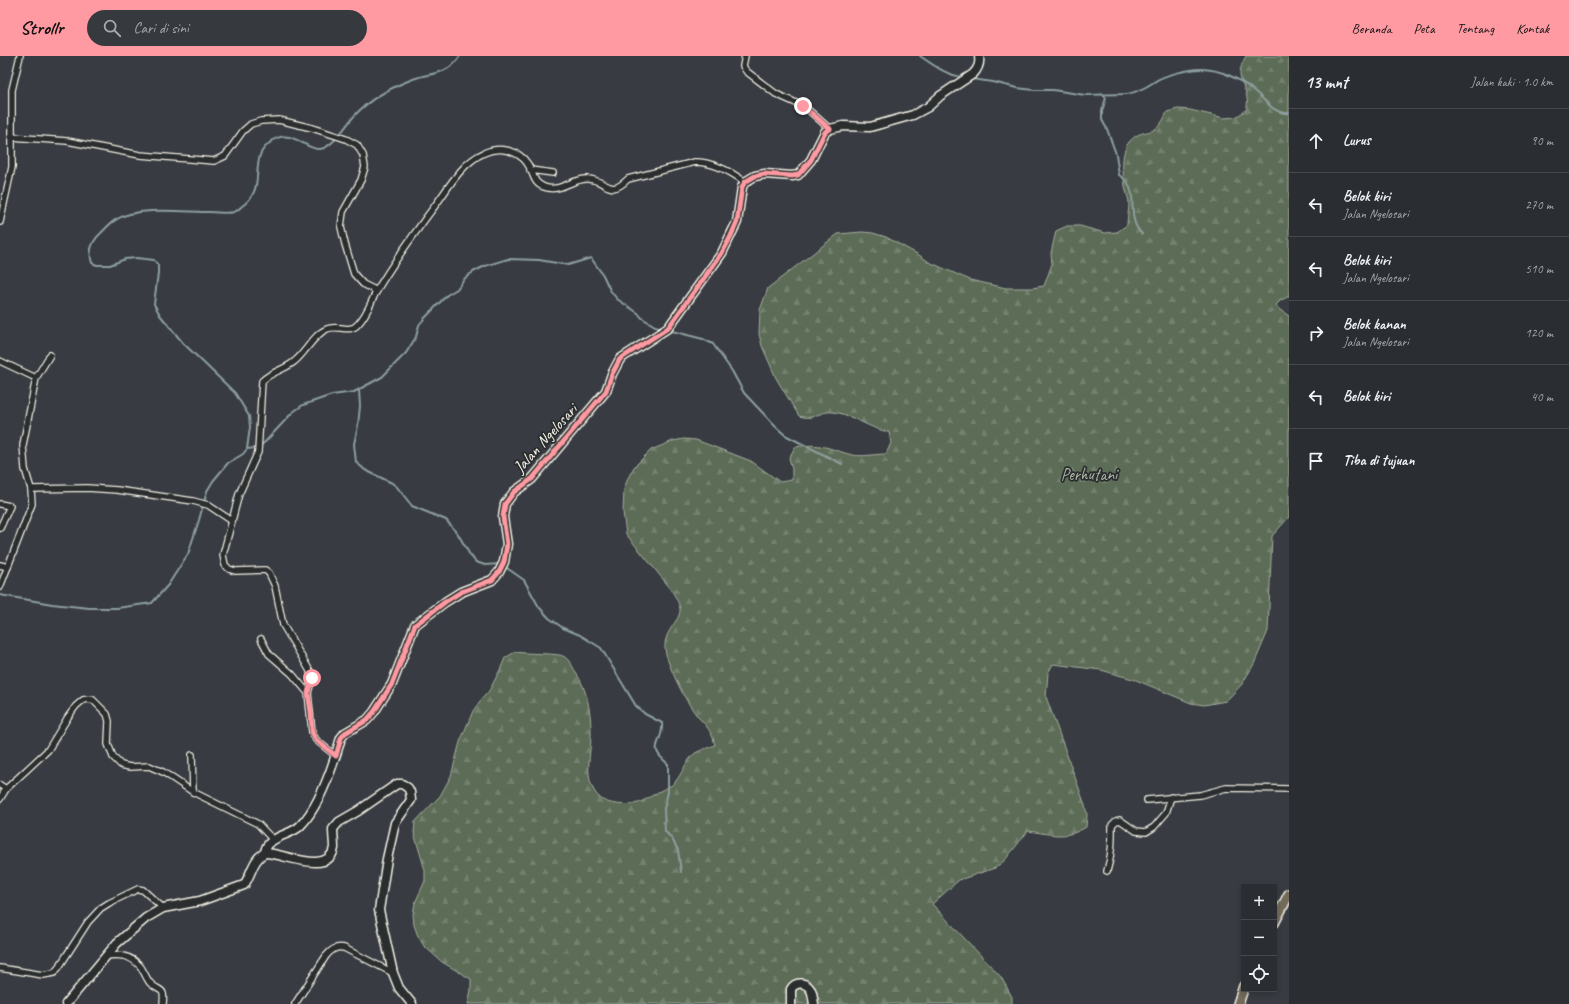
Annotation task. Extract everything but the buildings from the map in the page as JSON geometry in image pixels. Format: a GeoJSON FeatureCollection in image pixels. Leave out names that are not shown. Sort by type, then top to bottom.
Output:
{"type":"FeatureCollection","features":[{"type":"Feature","properties":{"kind":"main road"},"geometry":{"type":"LineString","coordinates":[[1276,920],[1289,894]]}},
{"type":"Feature","properties":{"kind":"main road"},"geometry":{"type":"LineString","coordinates":[[1238,1004],[1242,992]]}},
{"type":"Feature","properties":{"kind":"street"},"geometry":{"type":"LineString","coordinates":[[0,222],[12,167],[12,90],[20,56]]}},
{"type":"Feature","properties":{"kind":"street"},"geometry":{"type":"LineString","coordinates":[[745,56],[742,66],[746,72],[776,94],[805,107],[830,129]]}},
{"type":"Feature","properties":{"kind":"street"},"geometry":{"type":"LineString","coordinates":[[336,756],[316,740],[312,732],[308,693],[312,682],[310,671],[283,625],[275,586],[269,573],[260,570],[235,571],[229,569],[225,565],[222,555],[239,494],[258,452],[262,381],[270,374],[295,362],[321,332],[334,327],[352,329],[357,326],[364,317],[377,291],[427,216],[461,170],[473,159],[486,152],[502,149],[511,151],[528,163],[533,179],[544,187],[555,189],[587,179],[602,183],[607,187],[615,187],[620,186],[628,179],[694,162],[705,162],[712,164],[734,173],[745,182],[755,176],[764,174],[798,175],[811,160],[825,132],[830,129],[843,126],[870,127],[914,115],[928,107],[940,96],[978,70],[978,56]]}},
{"type":"Feature","properties":{"kind":"street"},"geometry":{"type":"LineString","coordinates":[[11,138],[67,141],[140,154],[214,161],[225,156],[243,131],[251,124],[261,121],[279,120],[330,133],[346,139],[357,145],[363,155],[365,167],[361,180],[343,212],[342,227],[345,244],[354,274],[363,284],[377,291]]}},
{"type":"Feature","properties":{"kind":"street"},"geometry":{"type":"LineString","coordinates":[[530,170],[553,173]]}},
{"type":"Feature","properties":{"kind":"street","name":"Jalan Ngelosari"},"geometry":{"type":"LineString","coordinates":[[273,840],[298,828],[305,821],[326,783],[341,738],[345,733],[367,720],[374,712],[392,684],[415,625],[445,602],[461,592],[492,580],[499,572],[504,562],[507,544],[503,510],[509,498],[514,492],[532,479],[606,391],[612,374],[620,359],[665,330],[678,314],[730,238],[737,222],[742,187],[745,182]]}},
{"type":"Feature","properties":{"kind":"street"},"geometry":{"type":"LineString","coordinates":[[0,586],[32,504],[31,489],[25,469],[23,445],[36,378],[50,355]]}},
{"type":"Feature","properties":{"kind":"street"},"geometry":{"type":"LineString","coordinates":[[0,361],[36,378]]}},
{"type":"Feature","properties":{"kind":"street"},"geometry":{"type":"LineString","coordinates":[[31,489],[87,488],[117,490],[193,501],[208,506],[232,521]]}},
{"type":"Feature","properties":{"kind":"street"},"geometry":{"type":"LineString","coordinates":[[0,504],[10,506],[0,528]]}},
{"type":"Feature","properties":{"kind":"street"},"geometry":{"type":"LineString","coordinates":[[0,565],[8,568]]}},
{"type":"Feature","properties":{"kind":"street"},"geometry":{"type":"LineString","coordinates":[[261,639],[269,654],[292,674],[308,693]]}},
{"type":"Feature","properties":{"kind":"street"},"geometry":{"type":"LineString","coordinates":[[0,799],[6,789],[48,750],[76,706],[83,700],[89,699],[93,700],[106,714],[109,721],[108,744],[113,757],[121,765],[130,767],[149,766],[163,772],[193,792],[258,824],[273,840],[267,846],[265,853]]}},
{"type":"Feature","properties":{"kind":"street"},"geometry":{"type":"LineString","coordinates":[[192,755],[193,792]]}},
{"type":"Feature","properties":{"kind":"street"},"geometry":{"type":"LineString","coordinates":[[66,1004],[117,943],[146,918],[163,908],[200,901],[244,885],[258,859],[265,853],[270,852],[305,861],[318,862],[324,860],[330,856],[334,847],[333,829],[338,822],[358,811],[397,784],[402,784],[408,788],[411,800],[395,823],[380,900],[381,919],[393,973],[399,988],[412,1004]]}},
{"type":"Feature","properties":{"kind":"street"},"geometry":{"type":"LineString","coordinates":[[0,785],[6,789]]}},
{"type":"Feature","properties":{"kind":"street"},"geometry":{"type":"LineString","coordinates":[[1147,800],[1200,795],[1226,788],[1289,789]]}},
{"type":"Feature","properties":{"kind":"street"},"geometry":{"type":"LineString","coordinates":[[1107,871],[1113,845],[1112,825],[1116,821],[1120,820],[1136,831],[1146,832],[1154,828],[1166,813],[1171,797]]}},
{"type":"Feature","properties":{"kind":"street"},"geometry":{"type":"LineString","coordinates":[[0,968],[43,975],[54,973],[94,914],[109,903],[136,890],[143,890],[163,908]]}},
{"type":"Feature","properties":{"kind":"street"},"geometry":{"type":"LineString","coordinates":[[295,1004],[326,956],[336,947],[344,948],[393,973]]}},
{"type":"Feature","properties":{"kind":"street"},"geometry":{"type":"LineString","coordinates":[[106,956],[117,954],[124,955],[140,966],[151,983],[164,994],[163,1004]]}},
{"type":"Feature","properties":{"kind":"street"},"geometry":{"type":"LineString","coordinates":[[792,1004],[791,988],[800,983],[805,984],[810,989],[814,1004]]}},
{"type":"Feature","properties":{"kind":"green space","name":"Perhutani"},"geometry":{"type":"Polygon","coordinates":[[[1246,56],[1289,56],[1289,296],[1276,305],[1280,310],[1289,316],[1289,517],[1272,536],[1268,631],[1254,664],[1242,684],[1226,701],[1204,705],[1191,703],[1136,680],[1101,670],[1053,664],[1048,673],[1046,697],[1085,805],[1087,815],[1086,827],[1071,834],[1065,835],[1028,831],[1005,860],[995,868],[959,880],[932,904],[1001,977],[1012,997],[1012,1004],[468,1004],[471,990],[471,979],[442,962],[424,946],[414,925],[413,914],[415,903],[425,881],[425,870],[414,833],[415,822],[440,796],[451,776],[460,742],[473,711],[489,691],[505,658],[515,652],[554,654],[563,656],[571,663],[586,693],[589,709],[591,740],[589,775],[594,791],[603,800],[618,804],[638,803],[671,786],[680,776],[688,761],[695,753],[715,745],[708,728],[694,712],[684,696],[673,674],[666,654],[666,640],[679,614],[680,609],[678,601],[671,589],[626,534],[623,512],[624,489],[634,467],[651,450],[673,441],[684,439],[696,440],[751,461],[780,482],[792,480],[792,469],[789,458],[795,447],[812,445],[856,456],[865,456],[886,454],[891,443],[889,432],[874,428],[840,413],[830,412],[810,417],[799,416],[776,378],[762,346],[759,334],[760,310],[768,288],[838,234],[862,232],[873,233],[886,237],[929,262],[970,280],[1006,288],[1032,288],[1044,286],[1052,264],[1051,253],[1056,231],[1067,226],[1080,226],[1105,233],[1117,232],[1127,225],[1129,202],[1123,172],[1123,158],[1127,146],[1135,136],[1154,130],[1163,121],[1167,112],[1178,109],[1190,110],[1224,118],[1236,117],[1246,110],[1247,100],[1240,74],[1242,63],[1246,56]]]}},
{"type":"Feature","properties":{"kind":"waterway"},"geometry":{"type":"LineString","coordinates":[[247,449],[250,427],[249,416],[235,393],[183,343],[160,315],[154,304],[158,265],[154,260],[136,258],[125,259],[110,265],[97,265],[92,263],[90,254],[93,243],[98,236],[115,220],[137,212],[162,211],[228,213],[236,211],[248,201],[252,195],[255,189],[260,155],[265,147],[272,141],[279,137],[286,137],[298,140],[315,149],[325,148],[335,140],[356,114],[375,98],[405,82],[444,70],[450,67],[460,56]]}},
{"type":"Feature","properties":{"kind":"waterway"},"geometry":{"type":"LineString","coordinates":[[920,56],[945,72],[963,77]]}},
{"type":"Feature","properties":{"kind":"waterway"},"geometry":{"type":"LineString","coordinates":[[971,79],[993,82],[1017,88],[1053,90],[1085,95],[1127,94],[1141,90],[1158,79],[1170,75],[1190,70],[1208,69],[1236,79],[1274,109],[1283,113],[1289,113]]}},
{"type":"Feature","properties":{"kind":"waterway"},"geometry":{"type":"LineString","coordinates":[[1102,93],[1106,98],[1102,111],[1102,120],[1116,154],[1119,175],[1127,182],[1130,188],[1132,194],[1134,222],[1142,234]]}},
{"type":"Feature","properties":{"kind":"waterway"},"geometry":{"type":"LineString","coordinates":[[260,446],[293,412],[303,405],[332,395],[354,392],[382,377],[406,353],[416,337],[419,325],[423,320],[447,295],[457,289],[464,279],[473,272],[485,266],[508,259],[539,260],[568,265],[591,258],[617,299],[638,313],[642,318],[655,326],[662,328]]}},
{"type":"Feature","properties":{"kind":"waterway"},"geometry":{"type":"LineString","coordinates":[[668,330],[703,339],[713,344],[732,371],[744,393],[776,427],[785,435],[842,464]]}},
{"type":"Feature","properties":{"kind":"waterway"},"geometry":{"type":"LineString","coordinates":[[359,390],[360,406],[354,444],[356,462],[365,470],[392,483],[412,506],[446,520],[458,534],[470,555],[476,562],[485,565],[500,564]]}},
{"type":"Feature","properties":{"kind":"waterway"},"geometry":{"type":"LineString","coordinates":[[0,595],[52,604],[89,608],[117,608],[152,603],[168,585],[188,554],[207,491],[213,481],[228,463],[243,454],[247,449],[256,448]]}},
{"type":"Feature","properties":{"kind":"waterway"},"geometry":{"type":"LineString","coordinates":[[504,566],[524,580],[539,607],[549,618],[563,628],[580,635],[601,648],[636,706],[645,714],[662,723],[661,736],[657,748],[661,758],[668,764],[668,792],[664,809],[665,831],[672,839],[678,850],[681,872]]}},
{"type":"Feature","properties":{"kind":"route"},"geometry":{"type":"LineString","coordinates":[[312,678],[308,693],[312,732],[316,740],[336,756],[341,738],[352,728],[367,720],[392,684],[415,625],[445,602],[461,592],[492,580],[499,572],[504,562],[507,544],[503,517],[505,504],[514,492],[532,479],[606,391],[612,374],[620,359],[649,342],[668,328],[722,253],[730,238],[737,222],[743,184],[755,176],[764,174],[779,176],[798,175],[811,160],[825,132],[830,129],[803,106]]}}]}
